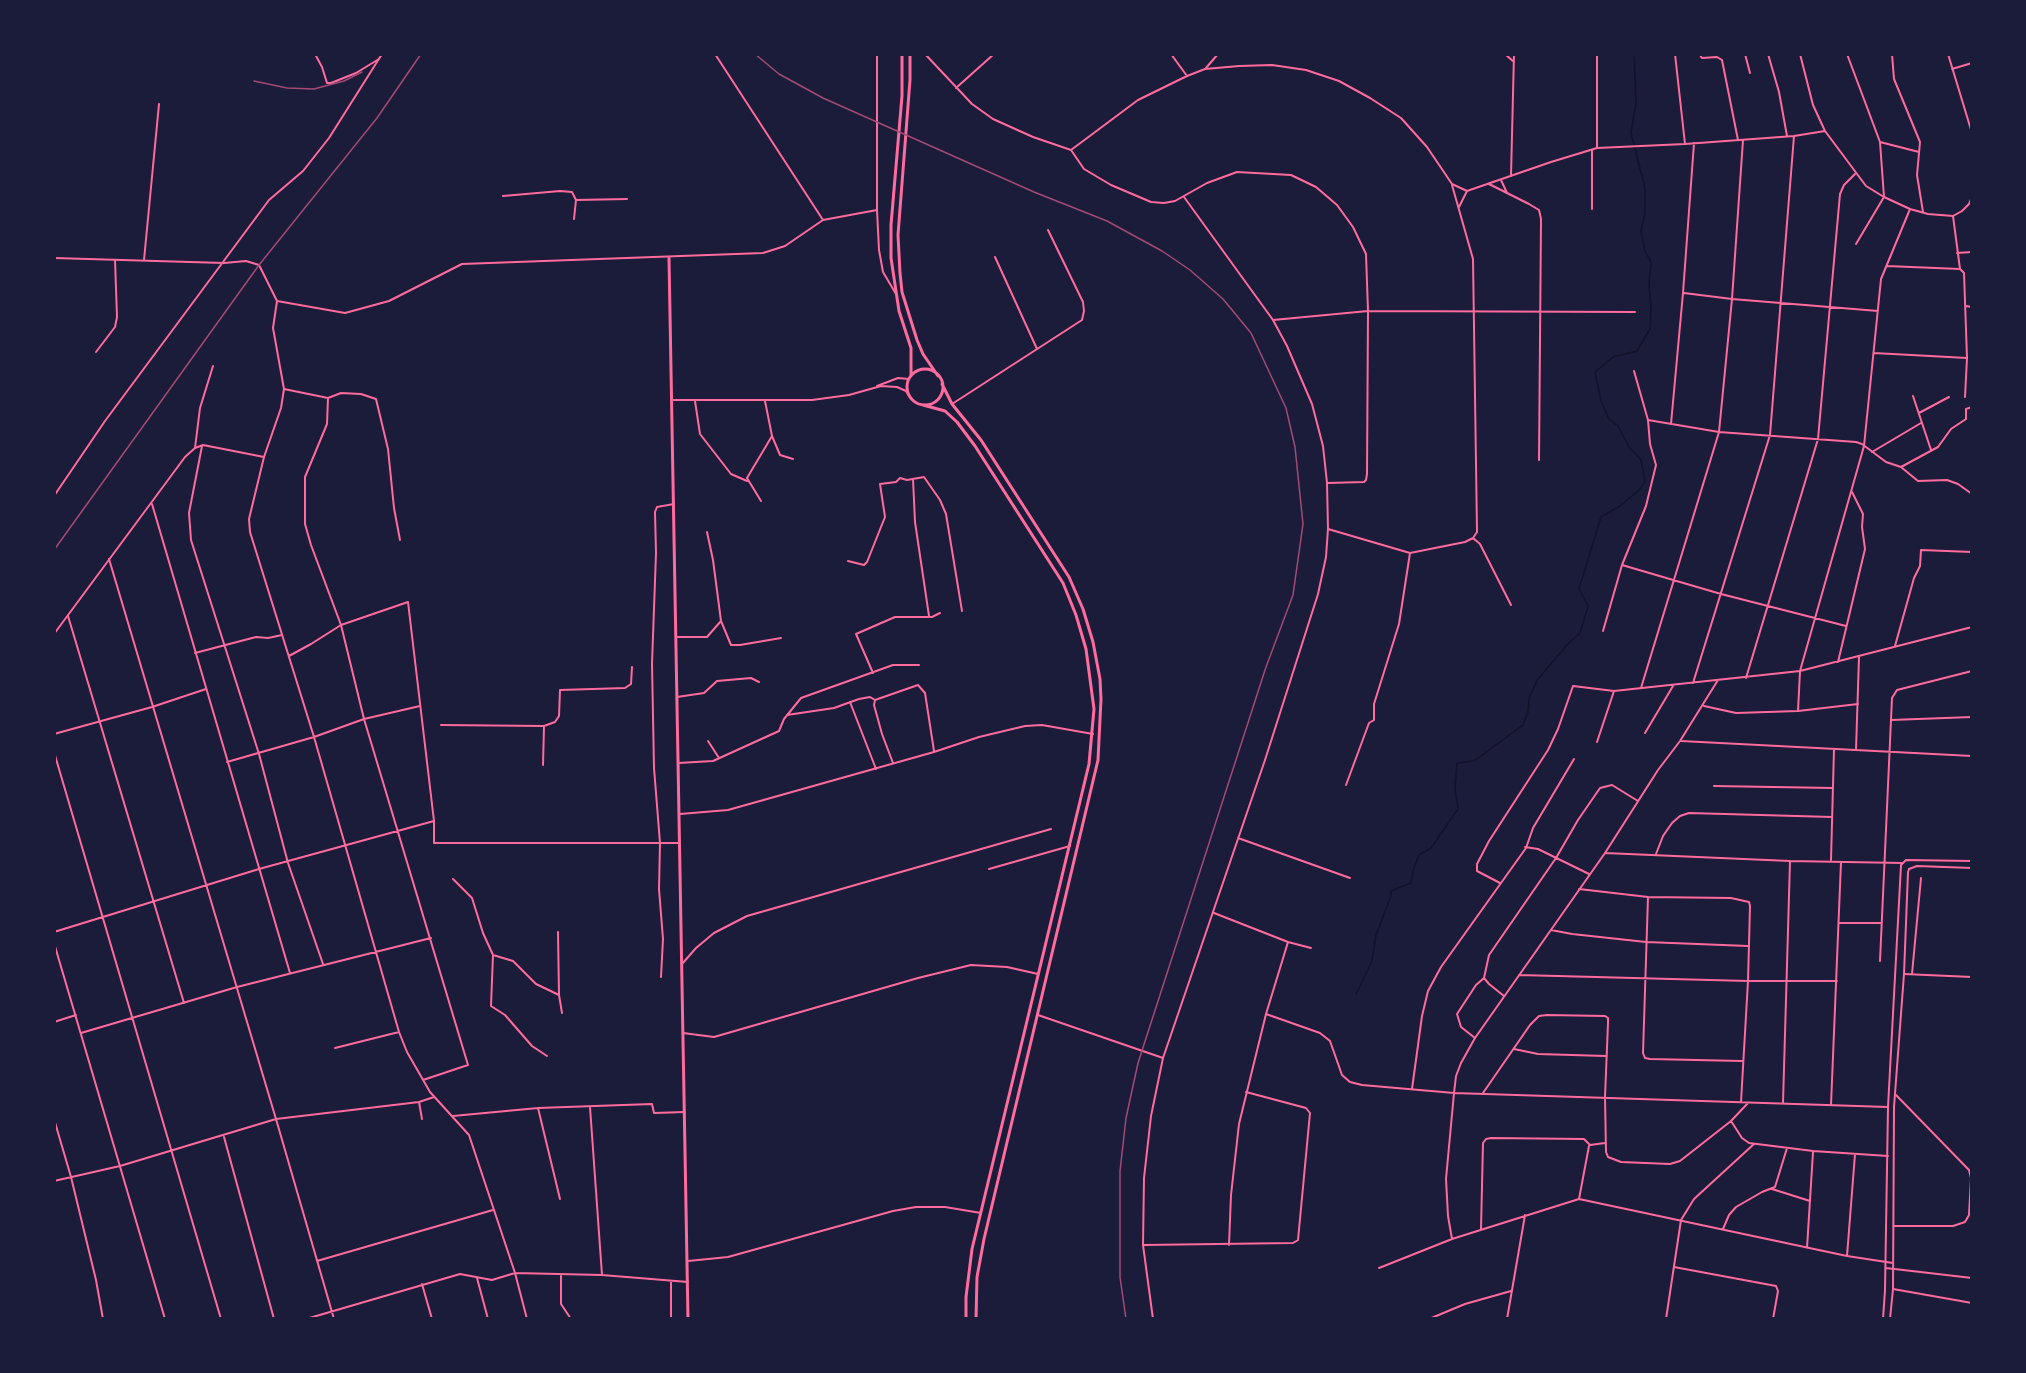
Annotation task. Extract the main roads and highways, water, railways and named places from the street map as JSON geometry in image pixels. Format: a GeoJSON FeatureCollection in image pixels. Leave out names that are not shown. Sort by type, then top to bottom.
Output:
{"type":"FeatureCollection","features":[{"type":"Feature","properties":{"kind":"main road"},"geometry":{"type":"LineString","coordinates":[[902,54],[890,246],[896,294],[911,348],[910,377],[907,384],[909,396],[917,404],[945,411],[957,422],[975,446],[1063,583],[1086,649],[1094,709],[1089,764],[981,1213],[968,1275],[966,1319]]}},
{"type":"Feature","properties":{"kind":"main road"},"geometry":{"type":"LineString","coordinates":[[910,54],[898,235],[902,292],[923,354],[938,376],[952,404],[981,440],[1069,577],[1086,617],[1100,679],[1101,722],[1098,760],[984,1239],[977,1277],[976,1319]]}},
{"type":"Feature","properties":{"kind":"main road"},"geometry":{"type":"LineString","coordinates":[[669,258],[688,1319]]}},
{"type":"Feature","properties":{"kind":"main road"},"geometry":{"type":"LineString","coordinates":[[910,377],[915,372],[925,369],[938,376]]}},
{"type":"Feature","properties":{"kind":"main road"},"geometry":{"type":"LineString","coordinates":[[922,405],[934,403],[938,399],[941,395],[942,384]]}},
{"type":"Feature","properties":{"kind":"waterway"},"geometry":{"type":"LineString","coordinates":[[1356,994],[1372,961],[1376,935],[1391,891],[1411,883],[1419,855],[1431,848],[1458,809],[1455,789],[1457,763],[1474,761],[1523,725],[1528,712],[1529,698],[1538,679],[1580,633],[1588,606],[1579,589],[1601,517],[1620,506],[1645,482],[1641,460],[1629,447],[1618,426],[1609,419],[1601,401],[1595,372],[1613,357],[1637,351],[1650,329],[1651,262],[1645,251],[1641,231],[1645,213],[1645,188],[1631,133],[1636,103],[1634,54]]}},
{"type":"Feature","properties":{"kind":"waterway"},"geometry":{"type":"LineString","coordinates":[[54,1312],[56,1319]]}},
{"type":"Feature","properties":{"kind":"railway"},"geometry":{"type":"LineString","coordinates":[[54,550],[259,265],[377,118],[421,54]]}},
{"type":"Feature","properties":{"kind":"railway"},"geometry":{"type":"LineString","coordinates":[[755,54],[779,74],[823,98],[1034,192],[1107,221],[1162,251],[1190,270],[1223,299],[1251,333],[1286,408],[1295,447],[1303,524],[1293,595],[1266,667],[1138,1063],[1126,1118],[1120,1171],[1120,1277],[1126,1319]]}},
{"type":"Feature","properties":{"kind":"railway"},"geometry":{"type":"LineString","coordinates":[[254,81],[287,88],[314,89],[344,81],[362,72]]}}]}
